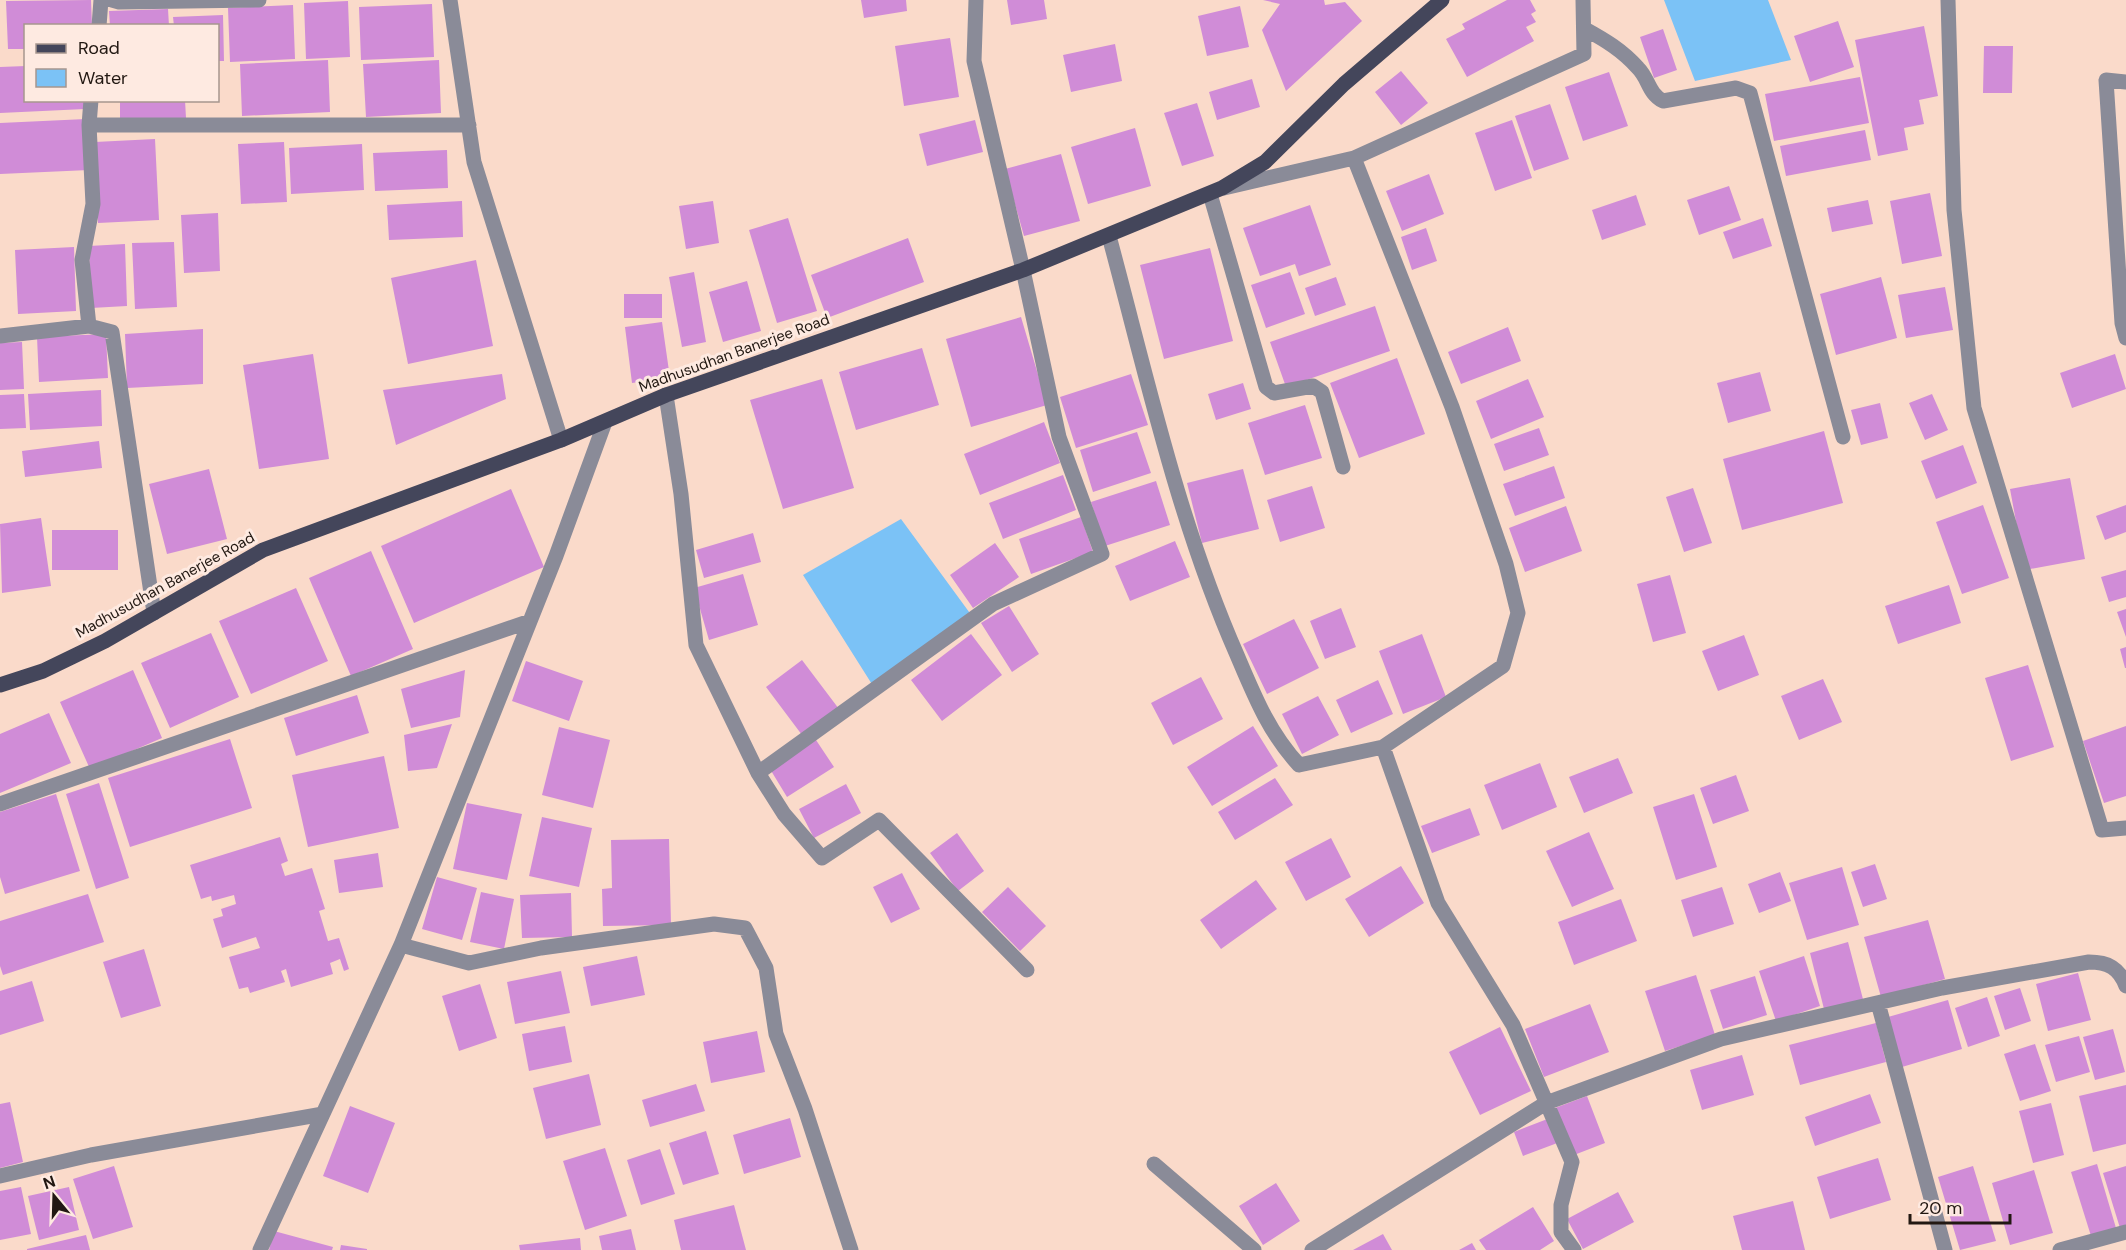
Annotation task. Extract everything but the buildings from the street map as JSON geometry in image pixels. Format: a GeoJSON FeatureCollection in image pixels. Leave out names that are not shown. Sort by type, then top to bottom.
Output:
{"type":"FeatureCollection","features":[{"type":"Feature","properties":{"kind":"main road","name":"Madhusudhan Banerjee Road"},"geometry":{"type":"LineString","coordinates":[[0,685],[43,671],[105,641],[263,550],[561,440],[666,394],[1023,270],[1216,191],[1265,162],[1344,84],[1442,0]]}},
{"type":"Feature","properties":{"kind":"street"},"geometry":{"type":"LineString","coordinates":[[99,24],[101,0]]}},
{"type":"Feature","properties":{"kind":"street"},"geometry":{"type":"LineString","coordinates":[[112,0],[119,2],[260,0]]}},
{"type":"Feature","properties":{"kind":"street"},"geometry":{"type":"LineString","coordinates":[[450,0],[474,162],[561,440]]}},
{"type":"Feature","properties":{"kind":"street"},"geometry":{"type":"LineString","coordinates":[[758,773],[993,604],[1102,554],[1059,437],[974,61],[976,0]]}},
{"type":"Feature","properties":{"kind":"street"},"geometry":{"type":"LineString","coordinates":[[1343,468],[1322,392],[1318,388],[1274,393],[1266,387],[1216,191],[1354,158],[1584,54],[1583,0]]}},
{"type":"Feature","properties":{"kind":"street"},"geometry":{"type":"LineString","coordinates":[[1948,0],[1954,210],[1974,408],[2102,830],[2126,828]]}},
{"type":"Feature","properties":{"kind":"street"},"geometry":{"type":"LineString","coordinates":[[1585,29],[1618,47],[1641,71],[1655,97],[1663,101],[1736,88],[1750,93],[1843,437]]}},
{"type":"Feature","properties":{"kind":"street"},"geometry":{"type":"LineString","coordinates":[[2126,82],[2106,80],[2122,323],[2126,338]]}},
{"type":"Feature","properties":{"kind":"street"},"geometry":{"type":"LineString","coordinates":[[89,326],[82,260],[93,204],[89,125],[91,102]]}},
{"type":"Feature","properties":{"kind":"street"},"geometry":{"type":"LineString","coordinates":[[89,125],[469,125]]}},
{"type":"Feature","properties":{"kind":"street"},"geometry":{"type":"LineString","coordinates":[[1109,236],[1188,531],[1225,627],[1266,722],[1283,748],[1299,765],[1383,747],[1503,666],[1518,613],[1506,564],[1452,407],[1354,158]]}},
{"type":"Feature","properties":{"kind":"street"},"geometry":{"type":"LineString","coordinates":[[0,336],[89,326],[112,332],[154,613]]}},
{"type":"Feature","properties":{"kind":"street"},"geometry":{"type":"LineString","coordinates":[[666,394],[681,494],[696,645],[758,773],[784,814],[822,858],[879,820],[1027,970]]}},
{"type":"Feature","properties":{"kind":"street"},"geometry":{"type":"LineString","coordinates":[[260,1250],[401,945],[530,621],[605,422]]}},
{"type":"Feature","properties":{"kind":"street"},"geometry":{"type":"LineString","coordinates":[[0,804],[530,621]]}},
{"type":"Feature","properties":{"kind":"street"},"geometry":{"type":"LineString","coordinates":[[1383,747],[1438,903],[1513,1025],[1572,1162],[1561,1205],[1561,1232],[1574,1250]]}},
{"type":"Feature","properties":{"kind":"street"},"geometry":{"type":"LineString","coordinates":[[401,945],[469,963],[541,948],[714,924],[745,928],[766,968],[776,1034],[805,1109],[851,1250]]}},
{"type":"Feature","properties":{"kind":"street"},"geometry":{"type":"LineString","coordinates":[[1312,1250],[1546,1103],[1721,1039],[1942,988],[2089,962],[2104,962],[2121,972],[2126,986]]}},
{"type":"Feature","properties":{"kind":"street"},"geometry":{"type":"LineString","coordinates":[[1878,1003],[1945,1250]]}},
{"type":"Feature","properties":{"kind":"street"},"geometry":{"type":"LineString","coordinates":[[0,1176],[91,1155],[323,1114]]}},
{"type":"Feature","properties":{"kind":"street"},"geometry":{"type":"LineString","coordinates":[[1154,1164],[1254,1250]]}},
{"type":"Feature","properties":{"kind":"street"},"geometry":{"type":"LineString","coordinates":[[2060,1250],[2126,1232]]}},
{"type":"Feature","properties":{"kind":"water"},"geometry":{"type":"Polygon","coordinates":[[[1664,0],[1768,0],[1791,60],[1695,81],[1664,0]]]}},
{"type":"Feature","properties":{"kind":"water"},"geometry":{"type":"Polygon","coordinates":[[[901,519],[972,616],[875,689],[803,575],[901,519]]]}}]}
